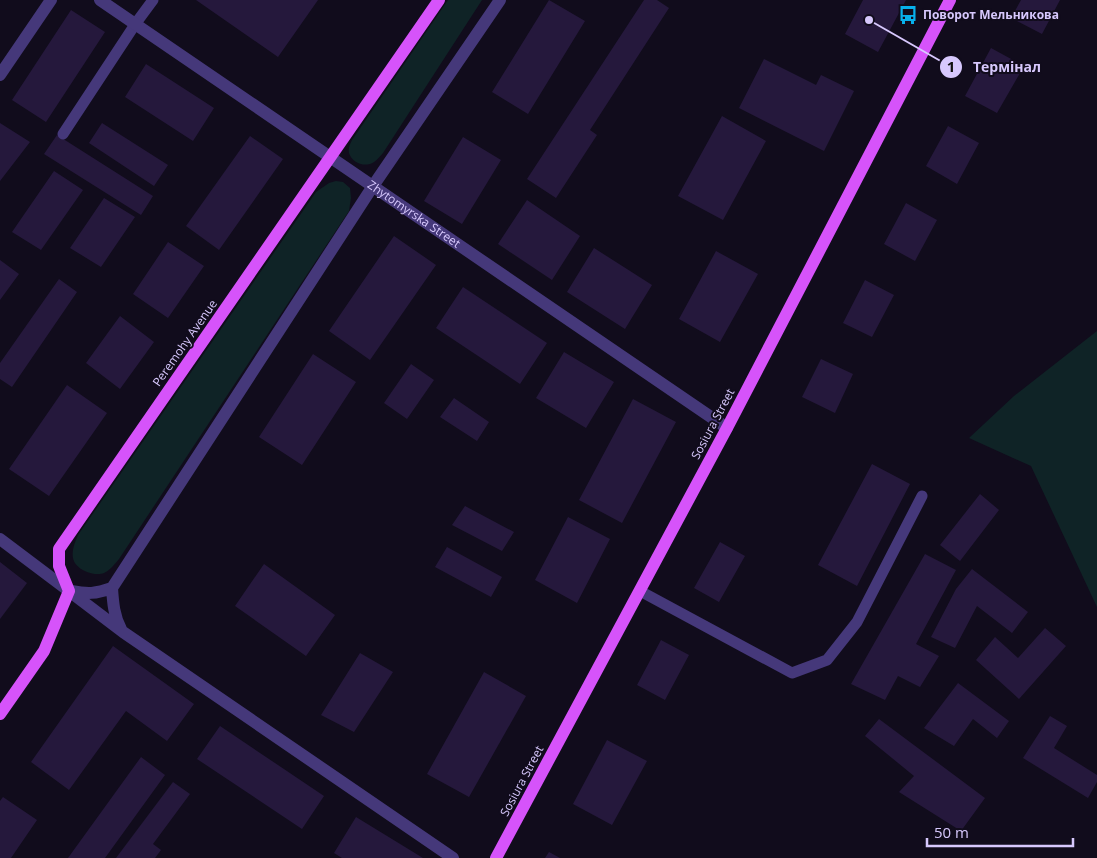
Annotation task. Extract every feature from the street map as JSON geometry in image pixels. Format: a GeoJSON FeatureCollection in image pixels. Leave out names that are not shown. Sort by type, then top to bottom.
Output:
{"type":"FeatureCollection","features":[{"type":"Feature","properties":{"kind":"main road","name":"Peremohy Avenue"},"geometry":{"type":"LineString","coordinates":[[69,591],[59,566],[59,550],[439,0]]}},
{"type":"Feature","properties":{"kind":"main road","name":"Sosiura Street"},"geometry":{"type":"LineString","coordinates":[[496,858],[727,428],[950,0]]}},
{"type":"Feature","properties":{"kind":"main road"},"geometry":{"type":"LineString","coordinates":[[0,714],[44,651],[69,591]]}},
{"type":"Feature","properties":{"kind":"street"},"geometry":{"type":"LineString","coordinates":[[0,75],[50,0]]}},
{"type":"Feature","properties":{"kind":"street","name":"Zhytomyrska Street"},"geometry":{"type":"LineString","coordinates":[[100,0],[727,428]]}},
{"type":"Feature","properties":{"kind":"street"},"geometry":{"type":"LineString","coordinates":[[69,591],[88,594],[112,588],[373,186],[500,0]]}},
{"type":"Feature","properties":{"kind":"street"},"geometry":{"type":"LineString","coordinates":[[0,539],[123,632],[454,858]]}},
{"type":"Feature","properties":{"kind":"street"},"geometry":{"type":"LineString","coordinates":[[112,588],[114,612],[123,632]]}},
{"type":"Feature","properties":{"kind":"lane"},"geometry":{"type":"LineString","coordinates":[[63,134],[153,0]]}},
{"type":"Feature","properties":{"kind":"lane"},"geometry":{"type":"LineString","coordinates":[[640,591],[792,673],[827,660],[857,622],[922,496]]}},
{"type":"Feature","properties":{"kind":"green space"},"geometry":{"type":"Polygon","coordinates":[[[448,0],[482,0],[383,153],[370,164],[359,164],[349,153],[352,140],[448,0]]]}},
{"type":"Feature","properties":{"kind":"green space"},"geometry":{"type":"Polygon","coordinates":[[[343,182],[350,188],[349,211],[119,559],[110,569],[102,574],[91,573],[81,569],[74,561],[73,556],[78,535],[316,192],[329,183],[343,182]]]}},
{"type":"Feature","properties":{"kind":"green space"},"geometry":{"type":"Polygon","coordinates":[[[1097,331],[1097,607],[1031,466],[969,438],[1014,396],[1097,331]]]}},
{"type":"Feature","properties":{"kind":"building"},"geometry":{"type":"Polygon","coordinates":[[[196,0],[318,0],[278,57],[196,0]]]}},
{"type":"Feature","properties":{"kind":"building"},"geometry":{"type":"Polygon","coordinates":[[[549,0],[585,21],[528,114],[492,92],[549,0]]]}},
{"type":"Feature","properties":{"kind":"building"},"geometry":{"type":"Polygon","coordinates":[[[644,0],[657,0],[669,8],[590,130],[597,135],[556,198],[527,179],[644,0]]]}},
{"type":"Feature","properties":{"kind":"building"},"geometry":{"type":"Polygon","coordinates":[[[863,0],[906,0],[878,52],[845,34],[863,0]]]}},
{"type":"Feature","properties":{"kind":"building"},"geometry":{"type":"Polygon","coordinates":[[[1021,0],[1060,0],[1042,34],[1011,18],[1021,0]]]}},
{"type":"Feature","properties":{"kind":"building"},"geometry":{"type":"Polygon","coordinates":[[[71,10],[105,32],[46,122],[12,100],[71,10]]]}},
{"type":"Feature","properties":{"kind":"building"},"geometry":{"type":"Polygon","coordinates":[[[991,48],[1024,66],[997,113],[965,96],[991,48]]]}},
{"type":"Feature","properties":{"kind":"building"},"geometry":{"type":"Polygon","coordinates":[[[764,59],[816,85],[821,75],[854,91],[824,151],[739,108],[764,59]]]}},
{"type":"Feature","properties":{"kind":"building"},"geometry":{"type":"Polygon","coordinates":[[[146,64],[214,108],[193,141],[125,97],[146,64]]]}},
{"type":"Feature","properties":{"kind":"building"},"geometry":{"type":"Polygon","coordinates":[[[722,116],[766,141],[723,220],[678,196],[722,116]]]}},
{"type":"Feature","properties":{"kind":"building"},"geometry":{"type":"Polygon","coordinates":[[[0,123],[30,142],[0,181],[0,123]]]}},
{"type":"Feature","properties":{"kind":"building"},"geometry":{"type":"Polygon","coordinates":[[[102,123],[168,165],[154,186],[89,143],[102,123]]]}},
{"type":"Feature","properties":{"kind":"building"},"geometry":{"type":"Polygon","coordinates":[[[948,126],[979,143],[957,184],[926,166],[948,126]]]}},
{"type":"Feature","properties":{"kind":"building"},"geometry":{"type":"Polygon","coordinates":[[[57,135],[153,196],[141,215],[44,154],[57,135]]]}},
{"type":"Feature","properties":{"kind":"building"},"geometry":{"type":"Polygon","coordinates":[[[250,136],[283,159],[219,250],[186,226],[250,136]]]}},
{"type":"Feature","properties":{"kind":"building"},"geometry":{"type":"Polygon","coordinates":[[[463,137],[501,160],[462,224],[424,201],[463,137]]]}},
{"type":"Feature","properties":{"kind":"building"},"geometry":{"type":"Polygon","coordinates":[[[54,171],[83,190],[41,250],[12,232],[54,171]]]}},
{"type":"Feature","properties":{"kind":"building"},"geometry":{"type":"Polygon","coordinates":[[[104,198],[135,217],[101,267],[70,248],[104,198]]]}},
{"type":"Feature","properties":{"kind":"building"},"geometry":{"type":"Polygon","coordinates":[[[527,200],[580,236],[552,280],[498,244],[527,200]]]}},
{"type":"Feature","properties":{"kind":"building"},"geometry":{"type":"Polygon","coordinates":[[[906,203],[937,220],[915,261],[884,244],[906,203]]]}},
{"type":"Feature","properties":{"kind":"building"},"geometry":{"type":"Polygon","coordinates":[[[394,236],[436,265],[370,360],[329,331],[394,236]]]}},
{"type":"Feature","properties":{"kind":"building"},"geometry":{"type":"Polygon","coordinates":[[[168,242],[204,266],[168,318],[133,294],[168,242]]]}},
{"type":"Feature","properties":{"kind":"building"},"geometry":{"type":"Polygon","coordinates":[[[594,248],[652,285],[625,329],[567,292],[594,248]]]}},
{"type":"Feature","properties":{"kind":"building"},"geometry":{"type":"Polygon","coordinates":[[[716,251],[758,274],[720,342],[679,319],[716,251]]]}},
{"type":"Feature","properties":{"kind":"building"},"geometry":{"type":"Polygon","coordinates":[[[0,260],[19,274],[0,300],[0,260]]]}},
{"type":"Feature","properties":{"kind":"building"},"geometry":{"type":"Polygon","coordinates":[[[59,279],[77,292],[12,387],[0,379],[0,363],[59,279]]]}},
{"type":"Feature","properties":{"kind":"building"},"geometry":{"type":"Polygon","coordinates":[[[865,280],[894,295],[872,337],[843,323],[865,280]]]}},
{"type":"Feature","properties":{"kind":"building"},"geometry":{"type":"Polygon","coordinates":[[[463,287],[547,343],[520,384],[436,328],[463,287]]]}},
{"type":"Feature","properties":{"kind":"building"},"geometry":{"type":"Polygon","coordinates":[[[120,316],[154,342],[120,389],[86,363],[120,316]]]}},
{"type":"Feature","properties":{"kind":"building"},"geometry":{"type":"Polygon","coordinates":[[[564,352],[614,382],[586,428],[536,398],[564,352]]]}},
{"type":"Feature","properties":{"kind":"building"},"geometry":{"type":"Polygon","coordinates":[[[313,354],[356,382],[302,465],[259,437],[313,354]]]}},
{"type":"Feature","properties":{"kind":"building"},"geometry":{"type":"Polygon","coordinates":[[[821,359],[853,374],[835,413],[802,397],[821,359]]]}},
{"type":"Feature","properties":{"kind":"building"},"geometry":{"type":"Polygon","coordinates":[[[411,364],[434,380],[407,419],[384,403],[411,364]]]}},
{"type":"Feature","properties":{"kind":"building"},"geometry":{"type":"Polygon","coordinates":[[[67,385],[107,413],[49,496],[9,469],[67,385]]]}},
{"type":"Feature","properties":{"kind":"building"},"geometry":{"type":"Polygon","coordinates":[[[454,398],[489,422],[477,441],[440,417],[454,398]]]}},
{"type":"Feature","properties":{"kind":"building"},"geometry":{"type":"Polygon","coordinates":[[[633,399],[676,422],[622,523],[579,500],[633,399]]]}},
{"type":"Feature","properties":{"kind":"building"},"geometry":{"type":"Polygon","coordinates":[[[872,464],[910,484],[857,586],[818,565],[872,464]]]}},
{"type":"Feature","properties":{"kind":"building"},"geometry":{"type":"Polygon","coordinates":[[[980,494],[999,510],[960,561],[940,545],[980,494]]]}},
{"type":"Feature","properties":{"kind":"building"},"geometry":{"type":"Polygon","coordinates":[[[465,506],[514,532],[502,551],[452,525],[465,506]]]}},
{"type":"Feature","properties":{"kind":"building"},"geometry":{"type":"Polygon","coordinates":[[[568,517],[610,539],[577,603],[535,580],[568,517]]]}},
{"type":"Feature","properties":{"kind":"building"},"geometry":{"type":"Polygon","coordinates":[[[720,542],[745,556],[719,602],[694,588],[720,542]]]}},
{"type":"Feature","properties":{"kind":"building"},"geometry":{"type":"Polygon","coordinates":[[[447,547],[502,577],[491,597],[435,567],[447,547]]]}},
{"type":"Feature","properties":{"kind":"building"},"geometry":{"type":"Polygon","coordinates":[[[925,554],[956,570],[916,644],[939,656],[920,687],[898,676],[885,700],[851,684],[925,554]]]}},
{"type":"Feature","properties":{"kind":"building"},"geometry":{"type":"Polygon","coordinates":[[[0,562],[27,583],[0,619],[0,562]]]}},
{"type":"Feature","properties":{"kind":"building"},"geometry":{"type":"Polygon","coordinates":[[[264,564],[335,615],[306,656],[235,606],[264,564]]]}},
{"type":"Feature","properties":{"kind":"building"},"geometry":{"type":"Polygon","coordinates":[[[972,569],[1028,612],[1012,633],[977,606],[955,648],[931,637],[956,589],[972,569]]]}},
{"type":"Feature","properties":{"kind":"building"},"geometry":{"type":"Polygon","coordinates":[[[1045,628],[1066,646],[1019,699],[976,660],[995,637],[1018,658],[1045,628]]]}},
{"type":"Feature","properties":{"kind":"building"},"geometry":{"type":"Polygon","coordinates":[[[661,640],[689,655],[665,700],[637,685],[661,640]]]}},
{"type":"Feature","properties":{"kind":"building"},"geometry":{"type":"Polygon","coordinates":[[[113,646],[194,704],[167,741],[126,711],[69,790],[31,762],[113,646]]]}},
{"type":"Feature","properties":{"kind":"building"},"geometry":{"type":"Polygon","coordinates":[[[360,653],[393,672],[354,732],[321,715],[360,653]]]}},
{"type":"Feature","properties":{"kind":"building"},"geometry":{"type":"Polygon","coordinates":[[[484,672],[526,696],[469,797],[427,774],[484,672]]]}},
{"type":"Feature","properties":{"kind":"building"},"geometry":{"type":"Polygon","coordinates":[[[958,683],[1009,721],[997,738],[973,719],[954,746],[924,728],[958,683]]]}},
{"type":"Feature","properties":{"kind":"building"},"geometry":{"type":"Polygon","coordinates":[[[1050,716],[1067,726],[1054,748],[1097,775],[1097,782],[1088,798],[1023,758],[1050,716]]]}},
{"type":"Feature","properties":{"kind":"building"},"geometry":{"type":"Polygon","coordinates":[[[879,719],[985,798],[961,831],[899,792],[914,776],[865,736],[879,719]]]}},
{"type":"Feature","properties":{"kind":"building"},"geometry":{"type":"Polygon","coordinates":[[[220,726],[324,796],[302,829],[197,759],[220,726]]]}},
{"type":"Feature","properties":{"kind":"building"},"geometry":{"type":"Polygon","coordinates":[[[607,740],[647,761],[612,825],[573,804],[607,740]]]}},
{"type":"Feature","properties":{"kind":"building"},"geometry":{"type":"Polygon","coordinates":[[[141,757],[165,775],[105,858],[68,858],[141,757]]]}},
{"type":"Feature","properties":{"kind":"building"},"geometry":{"type":"Polygon","coordinates":[[[173,782],[190,794],[153,844],[161,850],[155,858],[116,858],[173,782]]]}},
{"type":"Feature","properties":{"kind":"building"},"geometry":{"type":"Polygon","coordinates":[[[3,797],[37,820],[11,858],[0,858],[0,801],[3,797]]]}},
{"type":"Feature","properties":{"kind":"building"},"geometry":{"type":"Polygon","coordinates":[[[356,817],[423,858],[342,858],[334,853],[356,817]]]}},
{"type":"Feature","properties":{"kind":"building"},"geometry":{"type":"Polygon","coordinates":[[[549,852],[560,858],[545,858],[549,852]]]}},
{"type":"Feature","properties":{"kind":"place","name":"Поворот Мельникова"},"geometry":{"type":"Point","coordinates":[908,15]}},
{"type":"Feature","properties":{"kind":"place","name":"Термінал"},"geometry":{"type":"Point","coordinates":[869,20]}}]}
